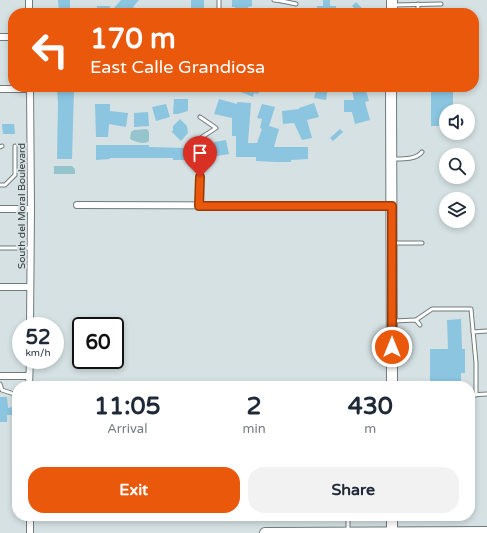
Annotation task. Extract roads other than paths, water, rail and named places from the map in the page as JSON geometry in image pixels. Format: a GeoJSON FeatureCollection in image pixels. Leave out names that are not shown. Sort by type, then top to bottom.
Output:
{"type":"FeatureCollection","features":[{"type":"Feature","properties":{"kind":"main road"},"geometry":{"type":"LineString","coordinates":[[391,92],[392,381]]}},
{"type":"Feature","properties":{"kind":"main road"},"geometry":{"type":"LineString","coordinates":[[392,521],[392,533]]}},
{"type":"Feature","properties":{"kind":"main road"},"geometry":{"type":"LineString","coordinates":[[265,533],[487,532]]}},
{"type":"Feature","properties":{"kind":"street","name":"South del Moral Boulevard"},"geometry":{"type":"LineString","coordinates":[[30,92],[32,209],[30,317]]}},
{"type":"Feature","properties":{"kind":"street"},"geometry":{"type":"LineString","coordinates":[[77,205],[392,206]]}},
{"type":"Feature","properties":{"kind":"street"},"geometry":{"type":"LineString","coordinates":[[0,209],[32,209]]}},
{"type":"Feature","properties":{"kind":"street"},"geometry":{"type":"LineString","coordinates":[[0,287],[30,287]]}},
{"type":"Feature","properties":{"kind":"street"},"geometry":{"type":"LineString","coordinates":[[29,369],[29,381]]}},
{"type":"Feature","properties":{"kind":"street"},"geometry":{"type":"LineString","coordinates":[[0,376],[29,376]]}},
{"type":"Feature","properties":{"kind":"street"},"geometry":{"type":"LineString","coordinates":[[30,521],[30,533]]}},
{"type":"Feature","properties":{"kind":"lane"},"geometry":{"type":"LineString","coordinates":[[274,0],[296,4]]}},
{"type":"Feature","properties":{"kind":"lane"},"geometry":{"type":"LineString","coordinates":[[414,0],[417,8]]}},
{"type":"Feature","properties":{"kind":"lane"},"geometry":{"type":"LineString","coordinates":[[392,6],[441,4]]}},
{"type":"Feature","properties":{"kind":"lane"},"geometry":{"type":"LineString","coordinates":[[199,139],[216,128],[200,116]]}},
{"type":"Feature","properties":{"kind":"lane"},"geometry":{"type":"LineString","coordinates":[[0,185],[5,185],[15,175],[15,146]]}},
{"type":"Feature","properties":{"kind":"lane"},"geometry":{"type":"LineString","coordinates":[[392,160],[416,157],[421,155],[422,152]]}},
{"type":"Feature","properties":{"kind":"lane"},"geometry":{"type":"LineString","coordinates":[[199,206],[200,177]]}},
{"type":"Feature","properties":{"kind":"lane"},"geometry":{"type":"LineString","coordinates":[[392,243],[422,243]]}},
{"type":"Feature","properties":{"kind":"lane"},"geometry":{"type":"LineString","coordinates":[[0,248],[31,248]]}},
{"type":"Feature","properties":{"kind":"lane"},"geometry":{"type":"LineString","coordinates":[[392,321],[416,320],[432,309],[471,309],[476,363],[476,394],[487,394]]}},
{"type":"Feature","properties":{"kind":"lane"},"geometry":{"type":"LineString","coordinates":[[416,320],[420,325]]}},
{"type":"Feature","properties":{"kind":"lane"},"geometry":{"type":"LineString","coordinates":[[473,332],[487,331]]}},
{"type":"Feature","properties":{"kind":"lane"},"geometry":{"type":"LineString","coordinates":[[0,384],[2,390],[12,393]]}},
{"type":"Feature","properties":{"kind":"lane"},"geometry":{"type":"LineString","coordinates":[[348,521],[348,532]]}}]}
